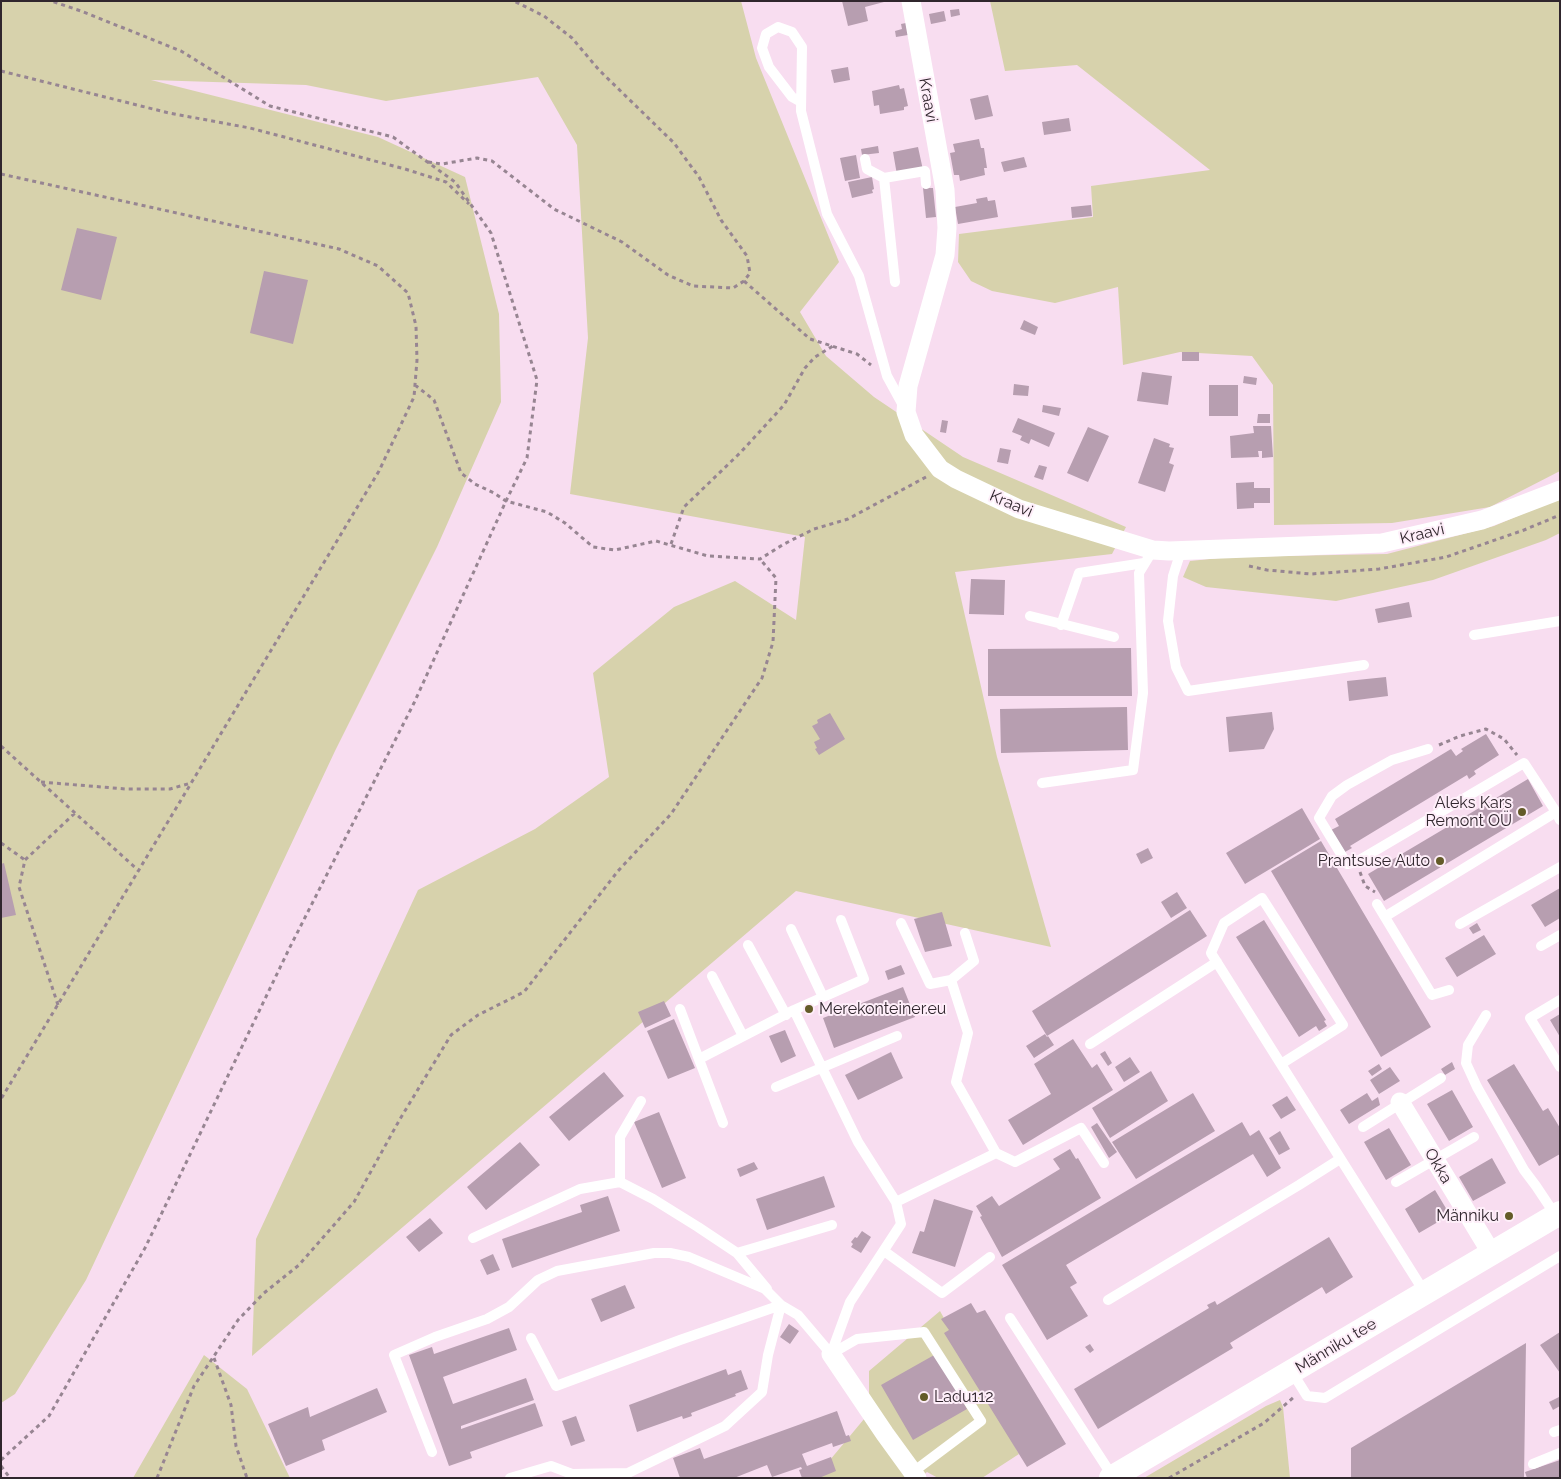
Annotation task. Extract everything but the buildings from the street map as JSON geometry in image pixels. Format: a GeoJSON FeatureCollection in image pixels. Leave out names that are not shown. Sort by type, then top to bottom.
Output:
{"type":"FeatureCollection","features":[{"type":"Feature","properties":{"kind":"street","name":"Kraavi"},"geometry":{"type":"LineString","coordinates":[[911,1],[944,190],[947,228],[945,255],[908,386],[906,412],[914,435],[940,469],[956,479],[1019,509],[1148,556],[1180,551],[1382,543],[1482,520],[1560,490]]}},
{"type":"Feature","properties":{"kind":"street","name":"Okka"},"geometry":{"type":"LineString","coordinates":[[1400,1102],[1492,1254]]}},
{"type":"Feature","properties":{"kind":"street","name":"Männiku tee"},"geometry":{"type":"LineString","coordinates":[[1112,1477],[1300,1386],[1424,1294],[1558,1214]]}},
{"type":"Feature","properties":{"kind":"street"},"geometry":{"type":"LineString","coordinates":[[831,1354],[915,1475]]}},
{"type":"Feature","properties":{"kind":"lane"},"geometry":{"type":"LineString","coordinates":[[801,102],[792,97],[769,67],[762,48],[766,34],[778,27],[792,32],[802,47],[801,111],[827,214],[859,276],[887,376],[906,412]]}},
{"type":"Feature","properties":{"kind":"lane"},"geometry":{"type":"LineString","coordinates":[[865,159],[867,169],[884,178],[924,171],[926,184]]}},
{"type":"Feature","properties":{"kind":"lane"},"geometry":{"type":"LineString","coordinates":[[884,178],[896,282]]}},
{"type":"Feature","properties":{"kind":"lane"},"geometry":{"type":"LineString","coordinates":[[1180,551],[1172,576],[1168,621],[1176,667],[1188,691],[1364,665]]}},
{"type":"Feature","properties":{"kind":"lane"},"geometry":{"type":"LineString","coordinates":[[1061,625],[1079,573],[1148,556]]}},
{"type":"Feature","properties":{"kind":"lane"},"geometry":{"type":"LineString","coordinates":[[1042,783],[1133,770],[1143,693],[1139,573],[1148,556]]}},
{"type":"Feature","properties":{"kind":"lane"},"geometry":{"type":"LineString","coordinates":[[1030,616],[1114,637]]}},
{"type":"Feature","properties":{"kind":"lane"},"geometry":{"type":"LineString","coordinates":[[1474,635],[1558,624]]}},
{"type":"Feature","properties":{"kind":"lane"},"geometry":{"type":"LineString","coordinates":[[1386,916],[1558,816],[1524,763],[1356,862],[1347,864],[1319,818],[1332,796],[1347,785],[1392,760],[1428,750]]}},
{"type":"Feature","properties":{"kind":"lane"},"geometry":{"type":"LineString","coordinates":[[1460,924],[1560,867]]}},
{"type":"Feature","properties":{"kind":"lane"},"geometry":{"type":"LineString","coordinates":[[1281,1064],[1344,1025],[1262,898],[1224,923],[1211,953],[1424,1294]]}},
{"type":"Feature","properties":{"kind":"lane"},"geometry":{"type":"LineString","coordinates":[[1377,904],[1432,995],[1449,990]]}},
{"type":"Feature","properties":{"kind":"lane"},"geometry":{"type":"LineString","coordinates":[[699,1059],[790,1012],[864,980],[841,920]]}},
{"type":"Feature","properties":{"kind":"lane"},"geometry":{"type":"LineString","coordinates":[[901,923],[930,984],[951,980],[974,961],[965,933]]}},
{"type":"Feature","properties":{"kind":"lane"},"geometry":{"type":"LineString","coordinates":[[791,929],[823,997]]}},
{"type":"Feature","properties":{"kind":"lane"},"geometry":{"type":"LineString","coordinates":[[1541,946],[1560,935]]}},
{"type":"Feature","properties":{"kind":"lane"},"geometry":{"type":"LineString","coordinates":[[748,945],[822,1066],[858,1142],[896,1202],[900,1224],[850,1302],[831,1354]]}},
{"type":"Feature","properties":{"kind":"lane"},"geometry":{"type":"LineString","coordinates":[[1090,1044],[1217,962]]}},
{"type":"Feature","properties":{"kind":"lane"},"geometry":{"type":"LineString","coordinates":[[712,976],[742,1036]]}},
{"type":"Feature","properties":{"kind":"lane"},"geometry":{"type":"LineString","coordinates":[[951,980],[968,1033],[956,1082],[996,1153],[1015,1162],[1080,1128],[1104,1163]]}},
{"type":"Feature","properties":{"kind":"lane"},"geometry":{"type":"LineString","coordinates":[[1560,1000],[1530,1018],[1560,1067]]}},
{"type":"Feature","properties":{"kind":"lane"},"geometry":{"type":"LineString","coordinates":[[680,1009],[723,1123]]}},
{"type":"Feature","properties":{"kind":"lane"},"geometry":{"type":"LineString","coordinates":[[1486,1015],[1468,1045],[1466,1063],[1477,1087],[1524,1170],[1558,1214]]}},
{"type":"Feature","properties":{"kind":"lane"},"geometry":{"type":"LineString","coordinates":[[776,1087],[897,1036]]}},
{"type":"Feature","properties":{"kind":"lane"},"geometry":{"type":"LineString","coordinates":[[1363,1127],[1441,1078]]}},
{"type":"Feature","properties":{"kind":"lane"},"geometry":{"type":"LineString","coordinates":[[620,1182],[620,1137],[641,1101]]}},
{"type":"Feature","properties":{"kind":"lane"},"geometry":{"type":"LineString","coordinates":[[1396,1182],[1474,1137]]}},
{"type":"Feature","properties":{"kind":"lane"},"geometry":{"type":"LineString","coordinates":[[896,1202],[996,1153]]}},
{"type":"Feature","properties":{"kind":"lane"},"geometry":{"type":"LineString","coordinates":[[1108,1300],[1299,1186],[1340,1159]]}},
{"type":"Feature","properties":{"kind":"lane"},"geometry":{"type":"LineString","coordinates":[[473,1238],[580,1189],[620,1182],[653,1199],[736,1253],[781,1305]]}},
{"type":"Feature","properties":{"kind":"lane"},"geometry":{"type":"LineString","coordinates":[[736,1253],[832,1226]]}},
{"type":"Feature","properties":{"kind":"lane"},"geometry":{"type":"LineString","coordinates":[[884,1251],[942,1293],[990,1257]]}},
{"type":"Feature","properties":{"kind":"lane"},"geometry":{"type":"LineString","coordinates":[[432,1452],[394,1355],[435,1337],[487,1319],[510,1307],[538,1280],[557,1271],[654,1253],[670,1252],[690,1257],[765,1289],[781,1305],[798,1315],[831,1354]]}},
{"type":"Feature","properties":{"kind":"lane"},"geometry":{"type":"LineString","coordinates":[[1300,1386],[1325,1398],[1560,1256]]}},
{"type":"Feature","properties":{"kind":"lane"},"geometry":{"type":"LineString","coordinates":[[531,1338],[556,1386],[781,1305]]}},
{"type":"Feature","properties":{"kind":"lane"},"geometry":{"type":"LineString","coordinates":[[510,1478],[551,1466],[572,1474],[628,1473],[725,1426],[762,1392],[768,1355],[781,1305]]}},
{"type":"Feature","properties":{"kind":"lane"},"geometry":{"type":"LineString","coordinates":[[1010,1318],[1112,1477]]}},
{"type":"Feature","properties":{"kind":"lane"},"geometry":{"type":"LineString","coordinates":[[831,1354],[858,1339],[924,1332],[981,1421],[915,1475]]}},
{"type":"Feature","properties":{"kind":"lane"},"geometry":{"type":"LineString","coordinates":[[1533,1464],[1560,1454]]}},
{"type":"Feature","properties":{"kind":"path"},"geometry":{"type":"LineString","coordinates":[[51,1],[181,51],[270,106],[393,137],[428,162],[442,164],[477,158],[492,161],[554,209],[622,242],[668,275],[694,286],[733,288],[744,282],[750,273],[747,256],[721,220],[699,177],[674,143],[598,70],[572,38],[544,16],[514,1]]}},
{"type":"Feature","properties":{"kind":"path"},"geometry":{"type":"LineString","coordinates":[[1,71],[169,113],[250,128],[405,169],[446,182],[475,210]]}},
{"type":"Feature","properties":{"kind":"path"},"geometry":{"type":"LineString","coordinates":[[1,1460],[49,1416],[145,1248],[289,949],[414,704],[527,458],[537,380],[491,233],[455,182],[393,137]]}},
{"type":"Feature","properties":{"kind":"path"},"geometry":{"type":"LineString","coordinates":[[1,174],[339,249],[378,266],[408,293],[416,326],[417,360],[414,397],[379,471],[1,1099]]}},
{"type":"Feature","properties":{"kind":"path"},"geometry":{"type":"LineString","coordinates":[[744,282],[810,339],[857,354],[887,376]]}},
{"type":"Feature","properties":{"kind":"path"},"geometry":{"type":"LineString","coordinates":[[671,544],[684,507],[741,452],[784,405],[805,368],[815,357],[833,346]]}},
{"type":"Feature","properties":{"kind":"path"},"geometry":{"type":"LineString","coordinates":[[415,385],[434,400],[461,473],[475,484],[506,501],[548,512],[565,523],[593,547],[615,550],[656,541],[708,556],[760,559],[784,544],[814,529],[848,518],[940,469]]}},
{"type":"Feature","properties":{"kind":"path"},"geometry":{"type":"LineString","coordinates":[[157,1478],[194,1386],[238,1320],[264,1293],[299,1265],[354,1202],[400,1119],[451,1035],[478,1015],[524,992],[618,871],[671,814],[762,678],[773,642],[776,578],[760,559]]}},
{"type":"Feature","properties":{"kind":"path"},"geometry":{"type":"LineString","coordinates":[[1428,750],[1460,736],[1486,729],[1504,739],[1524,763]]}},
{"type":"Feature","properties":{"kind":"path"},"geometry":{"type":"LineString","coordinates":[[1,746],[138,871]]}},
{"type":"Feature","properties":{"kind":"path"},"geometry":{"type":"LineString","coordinates":[[41,782],[126,789],[170,789],[192,783]]}},
{"type":"Feature","properties":{"kind":"path"},"geometry":{"type":"LineString","coordinates":[[58,1005],[19,887],[25,860],[75,813]]}},
{"type":"Feature","properties":{"kind":"path"},"geometry":{"type":"LineString","coordinates":[[1,844],[25,860]]}},
{"type":"Feature","properties":{"kind":"path"},"geometry":{"type":"LineString","coordinates":[[1356,862],[1365,886],[1376,893],[1377,904]]}},
{"type":"Feature","properties":{"kind":"path"},"geometry":{"type":"LineString","coordinates":[[214,1357],[231,1405],[236,1446],[247,1478]]}},
{"type":"Feature","properties":{"kind":"path"},"geometry":{"type":"LineString","coordinates":[[1169,1478],[1264,1423],[1300,1386]]}},
{"type":"Feature","properties":{"kind":"path"},"geometry":{"type":"LineString","coordinates":[[1,1466],[10,1478]]}},
{"type":"Feature","properties":{"kind":"shaded area"},"geometry":{"type":"Polygon","coordinates":[[[1,1],[741,1],[756,58],[839,262],[800,312],[826,356],[874,397],[963,457],[1126,527],[1112,554],[955,572],[997,757],[1051,947],[796,891],[252,1356],[256,1239],[418,890],[535,829],[609,777],[593,673],[674,607],[735,581],[796,620],[805,537],[570,494],[588,338],[577,145],[538,77],[386,101],[306,85],[151,80],[378,137],[465,177],[499,314],[501,402],[437,547],[335,751],[86,1280],[15,1394],[1,1403],[1,1]]]}},
{"type":"Feature","properties":{"kind":"shaded area"},"geometry":{"type":"Polygon","coordinates":[[[990,1],[1560,1],[1560,471],[1490,507],[1392,523],[1274,525],[1273,385],[1252,356],[1180,352],[1123,365],[1118,287],[1055,303],[992,291],[971,281],[958,262],[959,234],[1093,217],[1091,186],[1210,170],[1077,65],[1005,71],[990,1]]]}},
{"type":"Feature","properties":{"kind":"shaded area"},"geometry":{"type":"Polygon","coordinates":[[[1560,498],[1560,533],[1546,540],[1433,580],[1336,601],[1206,587],[1183,577],[1190,561],[1230,557],[1387,554],[1494,526],[1560,498]]]}},
{"type":"Feature","properties":{"kind":"shaded area"},"geometry":{"type":"Polygon","coordinates":[[[940,1311],[1019,1454],[982,1478],[938,1478],[927,1472],[920,1478],[815,1478],[869,1413],[869,1371],[940,1311]]]}},
{"type":"Feature","properties":{"kind":"shaded area"},"geometry":{"type":"Polygon","coordinates":[[[204,1355],[247,1389],[290,1478],[133,1478],[204,1355]]]}},
{"type":"Feature","properties":{"kind":"shaded area"},"geometry":{"type":"Polygon","coordinates":[[[1280,1400],[1283,1407],[1290,1478],[1144,1478],[1266,1406],[1280,1400]]]}},
{"type":"Feature","properties":{"kind":"place","name":"Aleks Kars Remont OÜ"},"geometry":{"type":"Point","coordinates":[1522,812]}},
{"type":"Feature","properties":{"kind":"place","name":"Prantsuse Auto"},"geometry":{"type":"Point","coordinates":[1440,861]}},
{"type":"Feature","properties":{"kind":"place","name":"Merekonteiner.eu"},"geometry":{"type":"Point","coordinates":[809,1009]}},
{"type":"Feature","properties":{"kind":"place","name":"Männiku"},"geometry":{"type":"Point","coordinates":[1509,1216]}},
{"type":"Feature","properties":{"kind":"place","name":"Ladu112"},"geometry":{"type":"Point","coordinates":[924,1397]}}]}
